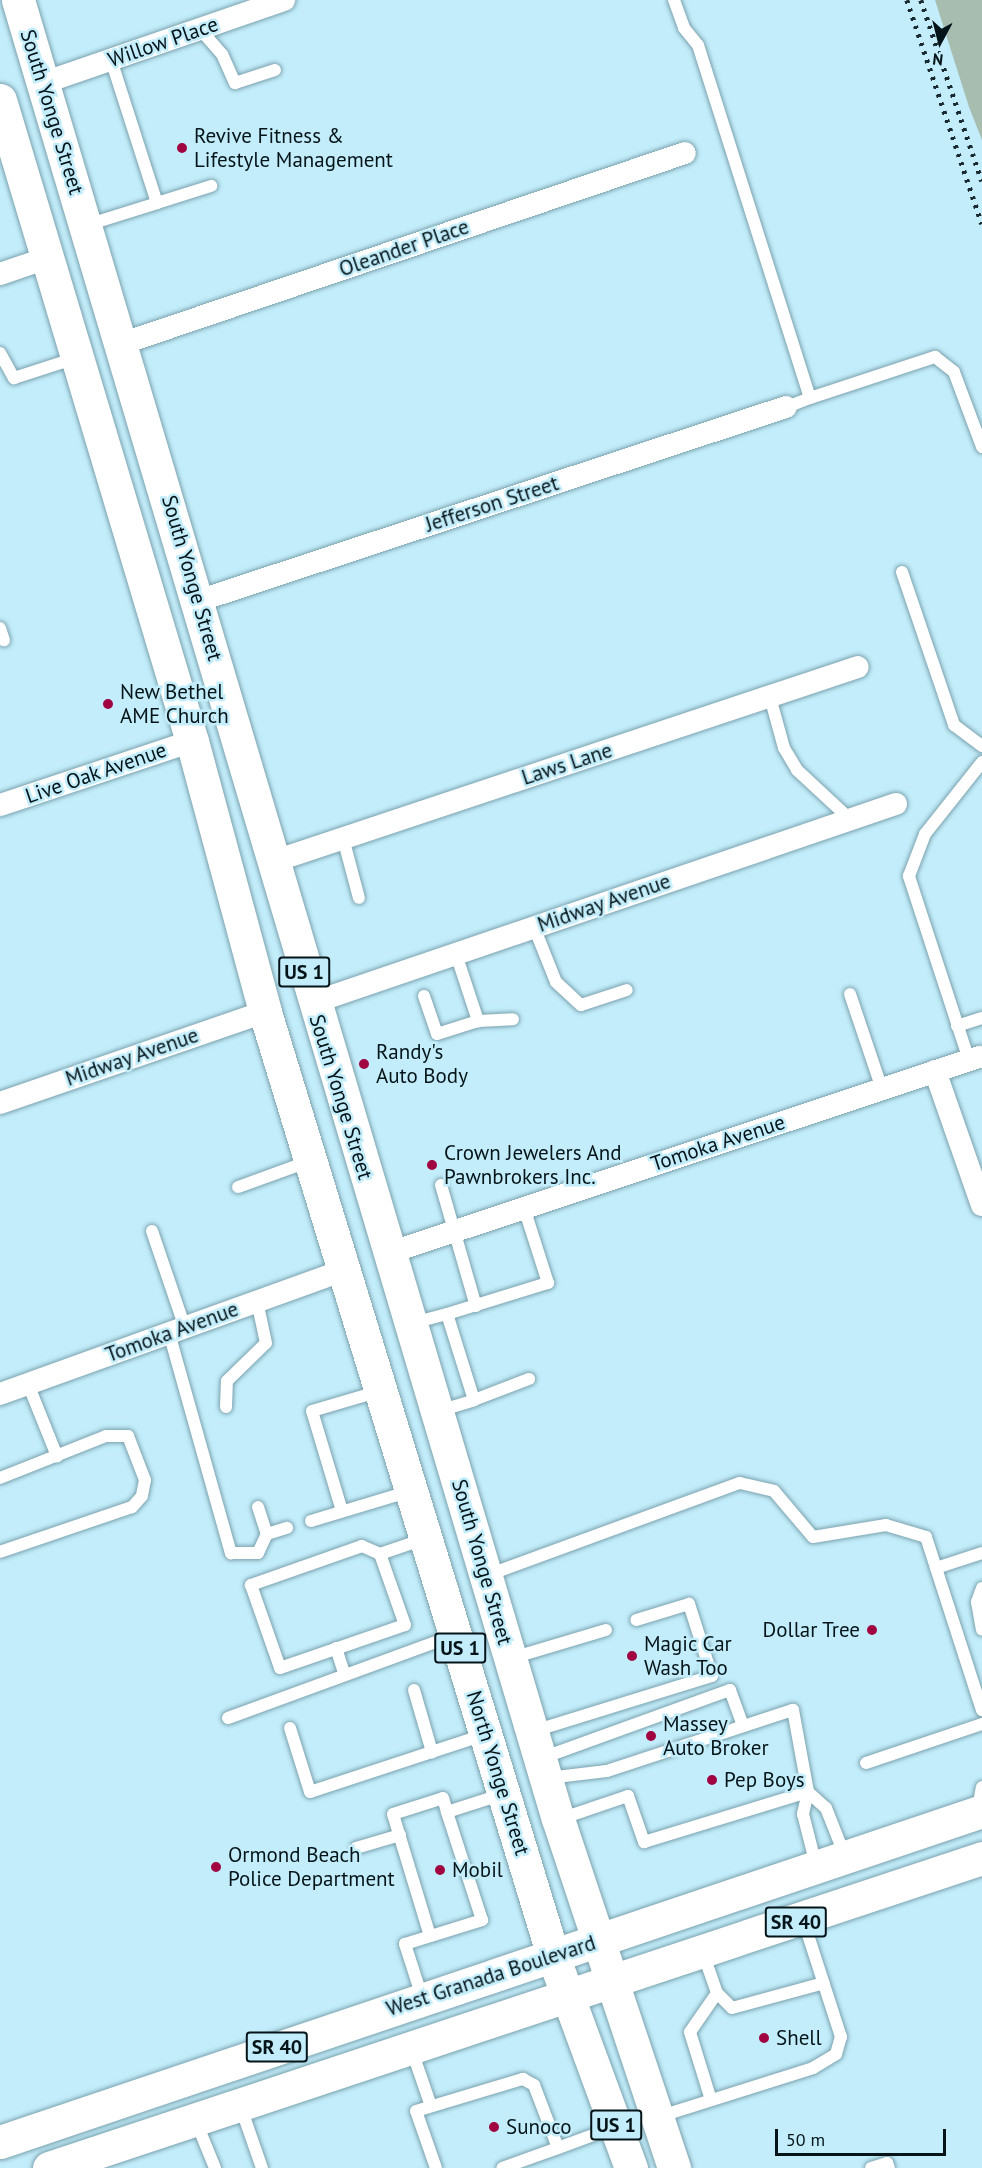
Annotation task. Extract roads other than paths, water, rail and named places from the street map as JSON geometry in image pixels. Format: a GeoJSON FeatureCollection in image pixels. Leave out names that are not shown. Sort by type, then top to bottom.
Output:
{"type":"FeatureCollection","features":[{"type":"Feature","properties":{"kind":"main road","name":"South Yonge Street"},"geometry":{"type":"LineString","coordinates":[[18,0],[120,333],[275,861],[312,1003],[438,1411],[558,1819],[610,1984]]}},
{"type":"Feature","properties":{"kind":"main road","name":"US 1"},"geometry":{"type":"LineString","coordinates":[[3,120],[47,258],[192,741],[265,1012],[344,1270]]}},
{"type":"Feature","properties":{"kind":"main road"},"geometry":{"type":"LineString","coordinates":[[47,258],[83,279],[120,333]]}},
{"type":"Feature","properties":{"kind":"main road"},"geometry":{"type":"LineString","coordinates":[[286,1078],[306,1094],[353,1229],[389,1253]]}},
{"type":"Feature","properties":{"kind":"main road","name":"North Yonge Street"},"geometry":{"type":"LineString","coordinates":[[344,1270],[506,1793],[553,1956],[631,2168]]}},
{"type":"Feature","properties":{"kind":"main road","name":"West Granada Boulevard"},"geometry":{"type":"LineString","coordinates":[[1,2142],[422,1997],[596,1942],[831,1862],[980,1804]]}},
{"type":"Feature","properties":{"kind":"main road","name":"West Granada Boulevard"},"geometry":{"type":"LineString","coordinates":[[49,2168],[411,2047],[570,1998],[982,1858]]}},
{"type":"Feature","properties":{"kind":"main road","name":"US 1"},"geometry":{"type":"LineString","coordinates":[[610,1984],[674,2168]]}},
{"type":"Feature","properties":{"kind":"main road"},"geometry":{"type":"LineString","coordinates":[[27,2168],[40,2154],[156,2111],[171,2083]]}},
{"type":"Feature","properties":{"kind":"street","name":"Willow Place"},"geometry":{"type":"LineString","coordinates":[[43,83],[284,0]]}},
{"type":"Feature","properties":{"kind":"street","name":"Oleander Place"},"geometry":{"type":"LineString","coordinates":[[120,333],[685,153]]}},
{"type":"Feature","properties":{"kind":"street"},"geometry":{"type":"LineString","coordinates":[[0,274],[47,258]]}},
{"type":"Feature","properties":{"kind":"street","name":"Jefferson Street"},"geometry":{"type":"LineString","coordinates":[[198,601],[786,407]]}},
{"type":"Feature","properties":{"kind":"street","name":"Laws Lane"},"geometry":{"type":"LineString","coordinates":[[275,861],[858,667]]}},
{"type":"Feature","properties":{"kind":"street","name":"Live Oak Avenue"},"geometry":{"type":"LineString","coordinates":[[0,805],[192,741]]}},
{"type":"Feature","properties":{"kind":"street","name":"Midway Avenue"},"geometry":{"type":"LineString","coordinates":[[312,1003],[896,804]]}},
{"type":"Feature","properties":{"kind":"street","name":"Midway Avenue"},"geometry":{"type":"LineString","coordinates":[[0,1103],[265,1012]]}},
{"type":"Feature","properties":{"kind":"street","name":"Tomoka Avenue"},"geometry":{"type":"LineString","coordinates":[[389,1253],[974,1058]]}},
{"type":"Feature","properties":{"kind":"street"},"geometry":{"type":"LineString","coordinates":[[935,1071],[976,1170],[982,1205]]}},
{"type":"Feature","properties":{"kind":"street","name":"Tomoka Avenue"},"geometry":{"type":"LineString","coordinates":[[0,1394],[344,1270]]}},
{"type":"Feature","properties":{"kind":"lane"},"geometry":{"type":"LineString","coordinates":[[675,0],[684,28],[698,45],[810,398]]}},
{"type":"Feature","properties":{"kind":"lane"},"geometry":{"type":"LineString","coordinates":[[200,29],[222,54],[235,83],[275,70]]}},
{"type":"Feature","properties":{"kind":"lane"},"geometry":{"type":"LineString","coordinates":[[111,60],[157,203]]}},
{"type":"Feature","properties":{"kind":"lane"},"geometry":{"type":"LineString","coordinates":[[87,225],[211,186]]}},
{"type":"Feature","properties":{"kind":"lane"},"geometry":{"type":"LineString","coordinates":[[0,353],[14,378],[77,358]]}},
{"type":"Feature","properties":{"kind":"lane"},"geometry":{"type":"LineString","coordinates":[[786,407],[935,357],[954,372],[982,447]]}},
{"type":"Feature","properties":{"kind":"lane"},"geometry":{"type":"LineString","coordinates":[[902,572],[954,725],[982,746]]}},
{"type":"Feature","properties":{"kind":"lane"},"geometry":{"type":"LineString","coordinates":[[770,696],[784,748],[796,770],[851,820]]}},
{"type":"Feature","properties":{"kind":"lane"},"geometry":{"type":"LineString","coordinates":[[974,1058],[957,1026],[909,876],[925,834],[982,762]]}},
{"type":"Feature","properties":{"kind":"lane"},"geometry":{"type":"LineString","coordinates":[[343,838],[359,898]]}},
{"type":"Feature","properties":{"kind":"lane"},"geometry":{"type":"LineString","coordinates":[[534,927],[556,982],[581,1005],[627,990]]}},
{"type":"Feature","properties":{"kind":"lane"},"geometry":{"type":"LineString","coordinates":[[456,954],[478,1021]]}},
{"type":"Feature","properties":{"kind":"lane"},"geometry":{"type":"LineString","coordinates":[[850,994],[882,1089]]}},
{"type":"Feature","properties":{"kind":"lane"},"geometry":{"type":"LineString","coordinates":[[424,996],[437,1034],[478,1021],[513,1019]]}},
{"type":"Feature","properties":{"kind":"lane"},"geometry":{"type":"LineString","coordinates":[[957,1026],[982,1018]]}},
{"type":"Feature","properties":{"kind":"lane"},"geometry":{"type":"LineString","coordinates":[[238,1187],[311,1161]]}},
{"type":"Feature","properties":{"kind":"lane"},"geometry":{"type":"LineString","coordinates":[[441,1185],[476,1306]]}},
{"type":"Feature","properties":{"kind":"lane"},"geometry":{"type":"LineString","coordinates":[[411,1324],[548,1283],[524,1208]]}},
{"type":"Feature","properties":{"kind":"lane"},"geometry":{"type":"LineString","coordinates":[[152,1231],[231,1552],[258,1553],[267,1534],[258,1508]]}},
{"type":"Feature","properties":{"kind":"lane"},"geometry":{"type":"LineString","coordinates":[[226,1407],[227,1381],[266,1343],[257,1301]]}},
{"type":"Feature","properties":{"kind":"lane"},"geometry":{"type":"LineString","coordinates":[[447,1314],[474,1400]]}},
{"type":"Feature","properties":{"kind":"lane"},"geometry":{"type":"LineString","coordinates":[[438,1411],[529,1379]]}},
{"type":"Feature","properties":{"kind":"lane"},"geometry":{"type":"LineString","coordinates":[[28,1384],[57,1456]]}},
{"type":"Feature","properties":{"kind":"lane"},"geometry":{"type":"LineString","coordinates":[[342,1511],[312,1411],[381,1391]]}},
{"type":"Feature","properties":{"kind":"lane"},"geometry":{"type":"LineString","coordinates":[[0,1478],[106,1436],[128,1436],[145,1480],[142,1496],[132,1507],[0,1552]]}},
{"type":"Feature","properties":{"kind":"lane"},"geometry":{"type":"LineString","coordinates":[[486,1576],[740,1483],[774,1491],[813,1537],[886,1525],[926,1537],[982,1710]]}},
{"type":"Feature","properties":{"kind":"lane"},"geometry":{"type":"LineString","coordinates":[[311,1521],[412,1490]]}},
{"type":"Feature","properties":{"kind":"lane"},"geometry":{"type":"LineString","coordinates":[[267,1534],[287,1528]]}},
{"type":"Feature","properties":{"kind":"lane"},"geometry":{"type":"LineString","coordinates":[[380,1554],[405,1625],[280,1668],[251,1585],[362,1546],[380,1554],[427,1538]]}},
{"type":"Feature","properties":{"kind":"lane"},"geometry":{"type":"LineString","coordinates":[[936,1568],[982,1553]]}},
{"type":"Feature","properties":{"kind":"lane"},"geometry":{"type":"LineString","coordinates":[[982,1588],[977,1602],[982,1630]]}},
{"type":"Feature","properties":{"kind":"lane"},"geometry":{"type":"LineString","coordinates":[[540,1756],[712,1676],[689,1604],[636,1620]]}},
{"type":"Feature","properties":{"kind":"lane"},"geometry":{"type":"LineString","coordinates":[[510,1659],[606,1630]]}},
{"type":"Feature","properties":{"kind":"lane"},"geometry":{"type":"LineString","coordinates":[[228,1718],[456,1635]]}},
{"type":"Feature","properties":{"kind":"lane"},"geometry":{"type":"LineString","coordinates":[[336,1648],[345,1675]]}},
{"type":"Feature","properties":{"kind":"lane"},"geometry":{"type":"LineString","coordinates":[[414,1690],[432,1752]]}},
{"type":"Feature","properties":{"kind":"lane"},"geometry":{"type":"LineString","coordinates":[[540,1756],[730,1690],[743,1726]]}},
{"type":"Feature","properties":{"kind":"lane"},"geometry":{"type":"LineString","coordinates":[[540,1756],[607,1771],[793,1710],[808,1792],[803,1814],[831,1862]]}},
{"type":"Feature","properties":{"kind":"lane"},"geometry":{"type":"LineString","coordinates":[[866,1763],[982,1724]]}},
{"type":"Feature","properties":{"kind":"lane"},"geometry":{"type":"LineString","coordinates":[[290,1728],[310,1792],[487,1734]]}},
{"type":"Feature","properties":{"kind":"lane"},"geometry":{"type":"LineString","coordinates":[[558,1819],[628,1796],[644,1842],[808,1792]]}},
{"type":"Feature","properties":{"kind":"lane"},"geometry":{"type":"LineString","coordinates":[[808,1792],[826,1808],[831,1862]]}},
{"type":"Feature","properties":{"kind":"lane"},"geometry":{"type":"LineString","coordinates":[[447,1812],[506,1793]]}},
{"type":"Feature","properties":{"kind":"lane"},"geometry":{"type":"LineString","coordinates":[[422,1997],[405,1944],[482,1920],[443,1798],[393,1814],[430,1936]]}},
{"type":"Feature","properties":{"kind":"lane"},"geometry":{"type":"LineString","coordinates":[[356,1848],[400,1835]]}},
{"type":"Feature","properties":{"kind":"lane"},"geometry":{"type":"LineString","coordinates":[[655,2118],[829,2061],[841,2037],[803,1919]]}},
{"type":"Feature","properties":{"kind":"lane"},"geometry":{"type":"LineString","coordinates":[[703,1953],[717,1993],[725,2004],[740,2009],[824,1983]]}},
{"type":"Feature","properties":{"kind":"lane"},"geometry":{"type":"LineString","coordinates":[[711,2100],[690,2032],[717,1993]]}},
{"type":"Feature","properties":{"kind":"lane"},"geometry":{"type":"LineString","coordinates":[[411,2047],[431,2106]]}},
{"type":"Feature","properties":{"kind":"lane"},"geometry":{"type":"LineString","coordinates":[[436,2168],[416,2111],[523,2079],[534,2085],[558,2148]]}},
{"type":"Feature","properties":{"kind":"lane"},"geometry":{"type":"LineString","coordinates":[[240,2104],[262,2168]]}},
{"type":"Feature","properties":{"kind":"lane"},"geometry":{"type":"LineString","coordinates":[[195,2119],[215,2168]]}},
{"type":"Feature","properties":{"kind":"lane"},"geometry":{"type":"LineString","coordinates":[[502,2168],[617,2126]]}},
{"type":"Feature","properties":{"kind":"lane"},"geometry":{"type":"LineString","coordinates":[[872,2168],[887,2163],[889,2168]]}},
{"type":"Feature","properties":{"kind":"railway"},"geometry":{"type":"LineString","coordinates":[[907,0],[982,224]]}},
{"type":"Feature","properties":{"kind":"railway"},"geometry":{"type":"LineString","coordinates":[[921,0],[982,181]]}},
{"type":"Feature","properties":{"kind":"place","name":"Revive Fitness & Lifestyle Management"},"geometry":{"type":"Point","coordinates":[182,148]}},
{"type":"Feature","properties":{"kind":"place","name":"New Bethel AME Church"},"geometry":{"type":"Point","coordinates":[108,704]}},
{"type":"Feature","properties":{"kind":"place","name":"Randy's Auto Body"},"geometry":{"type":"Point","coordinates":[364,1064]}},
{"type":"Feature","properties":{"kind":"place","name":"Crown Jewelers And Pawnbrokers Inc."},"geometry":{"type":"Point","coordinates":[432,1165]}},
{"type":"Feature","properties":{"kind":"place","name":"Dollar Tree"},"geometry":{"type":"Point","coordinates":[872,1630]}},
{"type":"Feature","properties":{"kind":"place","name":"Magic Car Wash Too"},"geometry":{"type":"Point","coordinates":[632,1656]}},
{"type":"Feature","properties":{"kind":"place","name":"Massey Auto Broker"},"geometry":{"type":"Point","coordinates":[651,1736]}},
{"type":"Feature","properties":{"kind":"place","name":"Pep Boys"},"geometry":{"type":"Point","coordinates":[712,1780]}},
{"type":"Feature","properties":{"kind":"place","name":"Ormond Beach Police Department"},"geometry":{"type":"Point","coordinates":[216,1867]}},
{"type":"Feature","properties":{"kind":"place","name":"Mobil"},"geometry":{"type":"Point","coordinates":[440,1870]}},
{"type":"Feature","properties":{"kind":"place","name":"Shell"},"geometry":{"type":"Point","coordinates":[764,2038]}},
{"type":"Feature","properties":{"kind":"place","name":"Sunoco"},"geometry":{"type":"Point","coordinates":[494,2127]}}]}
